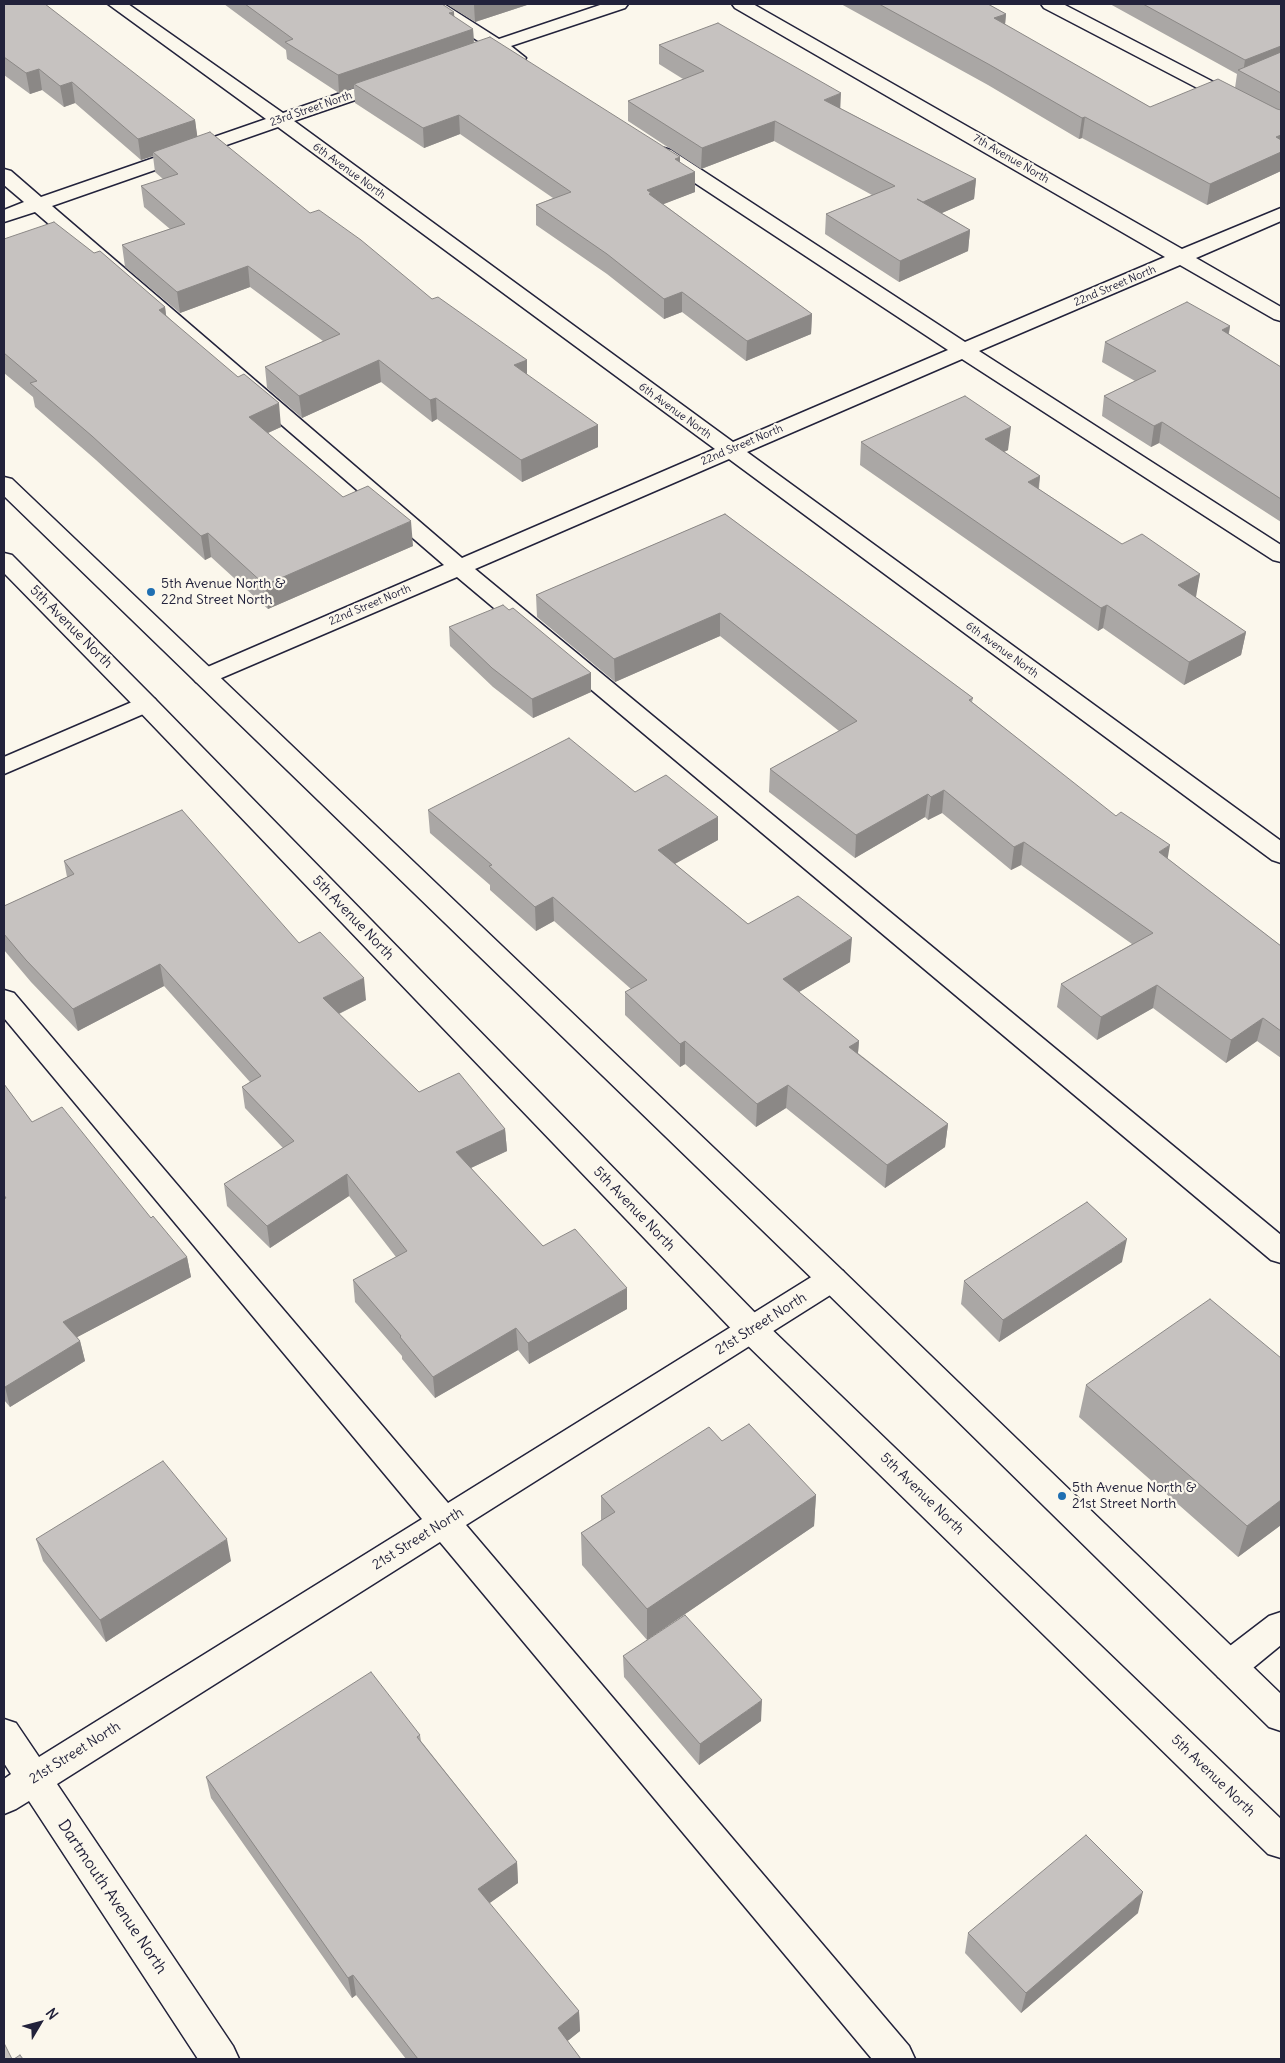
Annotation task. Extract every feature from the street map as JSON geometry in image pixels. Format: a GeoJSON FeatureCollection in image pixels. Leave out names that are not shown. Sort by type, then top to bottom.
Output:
{"type":"FeatureCollection","features":[{"type":"Feature","properties":{"kind":"street","name":"6th Avenue North"},"geometry":{"type":"LineString","coordinates":[[117,4],[279,119],[1281,854]]}},
{"type":"Feature","properties":{"kind":"street"},"geometry":{"type":"LineString","coordinates":[[432,4],[530,67]]}},
{"type":"Feature","properties":{"kind":"street"},"geometry":{"type":"LineString","coordinates":[[470,54],[619,4]]}},
{"type":"Feature","properties":{"kind":"street","name":"7th Avenue North"},"geometry":{"type":"LineString","coordinates":[[741,4],[1281,315]]}},
{"type":"Feature","properties":{"kind":"street"},"geometry":{"type":"LineString","coordinates":[[1050,4],[1281,124]]}},
{"type":"Feature","properties":{"kind":"street","name":"23rd Street North"},"geometry":{"type":"LineString","coordinates":[[4,216],[406,76]]}},
{"type":"Feature","properties":{"kind":"street"},"geometry":{"type":"LineString","coordinates":[[647,143],[964,351],[1281,555]]}},
{"type":"Feature","properties":{"kind":"street"},"geometry":{"type":"LineString","coordinates":[[4,175],[39,203],[459,567],[1281,1252]]}},
{"type":"Feature","properties":{"kind":"street","name":"22nd Street North"},"geometry":{"type":"LineString","coordinates":[[204,677],[729,450],[1183,258],[1281,214]]}},
{"type":"Feature","properties":{"kind":"street"},"geometry":{"type":"LineString","coordinates":[[4,484],[832,1279],[1281,1716]]}},
{"type":"Feature","properties":{"kind":"street","name":"5th Avenue North"},"geometry":{"type":"LineString","coordinates":[[4,560],[146,704],[752,1330],[1281,1842]]}},
{"type":"Feature","properties":{"kind":"street"},"geometry":{"type":"LineString","coordinates":[[4,766],[146,704]]}},
{"type":"Feature","properties":{"kind":"street"},"geometry":{"type":"LineString","coordinates":[[4,1000],[896,2059]]}},
{"type":"Feature","properties":{"kind":"street","name":"21st Street North"},"geometry":{"type":"LineString","coordinates":[[4,1798],[832,1279]]}},
{"type":"Feature","properties":{"kind":"street"},"geometry":{"type":"LineString","coordinates":[[1230,1666],[1281,1626]]}},
{"type":"Feature","properties":{"kind":"street","name":"Dartmouth Avenue North"},"geometry":{"type":"LineString","coordinates":[[4,1734],[220,2059]]}},
{"type":"Feature","properties":{"kind":"building"},"geometry":{"type":"Polygon","coordinates":[[[4,4],[45,4],[195,120],[138,139],[72,82],[60,86],[39,69],[26,73],[4,57],[4,4]]]}},
{"type":"Feature","properties":{"kind":"building"},"geometry":{"type":"Polygon","coordinates":[[[245,4],[442,4],[454,12],[449,13],[473,29],[338,75],[285,42],[293,39],[245,4]]]}},
{"type":"Feature","properties":{"kind":"building"},"geometry":{"type":"Polygon","coordinates":[[[879,4],[988,4],[1006,14],[994,18],[1150,107],[1218,79],[1281,110],[1281,135],[1276,137],[1281,140],[1281,152],[1210,184],[1085,117],[1082,118],[879,4]]]}},
{"type":"Feature","properties":{"kind":"building"},"geometry":{"type":"Polygon","coordinates":[[[1143,4],[1281,4],[1281,46],[1245,60],[1143,4]]]}},
{"type":"Feature","properties":{"kind":"building"},"geometry":{"type":"Polygon","coordinates":[[[718,23],[841,93],[824,100],[976,179],[923,202],[917,199],[970,230],[900,261],[826,214],[895,186],[775,121],[702,148],[628,101],[704,71],[659,45],[718,23]]]}},
{"type":"Feature","properties":{"kind":"building"},"geometry":{"type":"Polygon","coordinates":[[[490,37],[680,157],[675,159],[695,172],[647,190],[651,193],[649,194],[812,314],[747,341],[682,292],[664,299],[607,254],[536,205],[571,192],[459,115],[423,128],[354,84],[490,37]]]}},
{"type":"Feature","properties":{"kind":"building"},"geometry":{"type":"Polygon","coordinates":[[[1281,52],[1281,93],[1238,70],[1281,52]]]}},
{"type":"Feature","properties":{"kind":"building"},"geometry":{"type":"Polygon","coordinates":[[[210,132],[310,213],[319,210],[361,240],[432,299],[438,297],[527,360],[514,365],[598,425],[521,460],[436,398],[430,400],[379,360],[299,396],[265,367],[340,334],[248,266],[177,292],[122,245],[185,224],[141,186],[178,174],[153,152],[210,132]]]}},
{"type":"Feature","properties":{"kind":"building"},"geometry":{"type":"Polygon","coordinates":[[[54,222],[94,253],[100,251],[165,307],[159,310],[238,377],[244,374],[279,403],[249,417],[343,497],[368,486],[411,521],[265,585],[208,533],[201,536],[92,436],[30,383],[37,381],[4,353],[4,239],[54,222]]]}},
{"type":"Feature","properties":{"kind":"building"},"geometry":{"type":"Polygon","coordinates":[[[1187,302],[1230,326],[1222,330],[1281,367],[1281,499],[1162,422],[1154,426],[1104,396],[1156,371],[1105,342],[1187,302]]]}},
{"type":"Feature","properties":{"kind":"building"},"geometry":{"type":"Polygon","coordinates":[[[965,396],[1011,427],[985,439],[1040,476],[1028,482],[1122,544],[1142,534],[1200,574],[1178,585],[1246,632],[1189,662],[1107,605],[1101,608],[861,442],[965,396]]]}},
{"type":"Feature","properties":{"kind":"building"},"geometry":{"type":"Polygon","coordinates":[[[725,514],[973,698],[969,700],[1116,816],[1121,812],[1170,845],[1159,852],[1281,946],[1281,1031],[1263,1018],[1231,1040],[1157,985],[1101,1017],[1061,984],[1153,933],[1024,842],[1014,847],[944,790],[931,797],[928,794],[856,835],[770,769],[857,721],[720,613],[614,659],[536,595],[725,514]]]}},
{"type":"Feature","properties":{"kind":"building"},"geometry":{"type":"Polygon","coordinates":[[[503,605],[509,610],[513,608],[591,673],[532,699],[492,668],[449,627],[503,605]]]}},
{"type":"Feature","properties":{"kind":"building"},"geometry":{"type":"Polygon","coordinates":[[[569,738],[635,792],[666,775],[718,817],[658,850],[748,924],[798,896],[852,938],[783,979],[859,1041],[849,1047],[948,1124],[887,1165],[788,1085],[757,1104],[685,1041],[680,1044],[625,992],[647,980],[553,897],[535,907],[489,866],[492,865],[428,810],[569,738]]]}},
{"type":"Feature","properties":{"kind":"building"},"geometry":{"type":"Polygon","coordinates":[[[182,810],[299,943],[320,932],[364,978],[323,998],[419,1092],[459,1073],[505,1129],[456,1152],[543,1246],[575,1229],[627,1288],[528,1343],[516,1328],[433,1377],[353,1280],[407,1251],[347,1174],[267,1226],[224,1184],[294,1141],[242,1087],[261,1076],[160,964],[73,1009],[4,934],[4,906],[74,874],[64,861],[182,810]]]}},
{"type":"Feature","properties":{"kind":"building"},"geometry":{"type":"Polygon","coordinates":[[[4,1084],[32,1122],[62,1107],[151,1218],[153,1216],[187,1257],[63,1322],[80,1341],[5,1387],[4,1199],[6,1198],[4,1195],[4,1084]]]}},
{"type":"Feature","properties":{"kind":"building"},"geometry":{"type":"Polygon","coordinates":[[[1087,1202],[1127,1239],[1003,1320],[964,1281],[1087,1202]]]}},
{"type":"Feature","properties":{"kind":"building"},"geometry":{"type":"Polygon","coordinates":[[[1210,1299],[1281,1358],[1281,1500],[1247,1526],[1086,1385],[1210,1299]]]}},
{"type":"Feature","properties":{"kind":"building"},"geometry":{"type":"Polygon","coordinates":[[[749,1424],[816,1495],[647,1609],[581,1533],[615,1512],[601,1496],[709,1427],[722,1441],[749,1424]]]}},
{"type":"Feature","properties":{"kind":"building"},"geometry":{"type":"Polygon","coordinates":[[[163,1461],[227,1539],[100,1620],[36,1539],[163,1461]]]}},
{"type":"Feature","properties":{"kind":"building"},"geometry":{"type":"Polygon","coordinates":[[[685,1615],[762,1700],[700,1744],[623,1656],[685,1615]]]}},
{"type":"Feature","properties":{"kind":"building"},"geometry":{"type":"Polygon","coordinates":[[[371,1672],[420,1735],[417,1737],[517,1862],[478,1889],[579,2011],[558,2028],[581,2059],[418,2059],[353,1975],[348,1978],[206,1777],[371,1672]]]}},
{"type":"Feature","properties":{"kind":"building"},"geometry":{"type":"Polygon","coordinates":[[[1086,1835],[1143,1892],[1026,1993],[968,1933],[1086,1835]]]}},
{"type":"Feature","properties":{"kind":"building"},"geometry":{"type":"Polygon","coordinates":[[[4,2043],[12,2059],[4,2059],[4,2043]]]}},
{"type":"Feature","properties":{"kind":"building"},"geometry":{"type":"Polygon","coordinates":[[[20,2055],[23,2059],[14,2059],[20,2055]]]}},
{"type":"Feature","properties":{"kind":"place","name":"5th Avenue North & 22nd Street North"},"geometry":{"type":"Point","coordinates":[151,592]}},
{"type":"Feature","properties":{"kind":"place","name":"5th Avenue North & 21st Street North"},"geometry":{"type":"Point","coordinates":[1062,1496]}}]}
